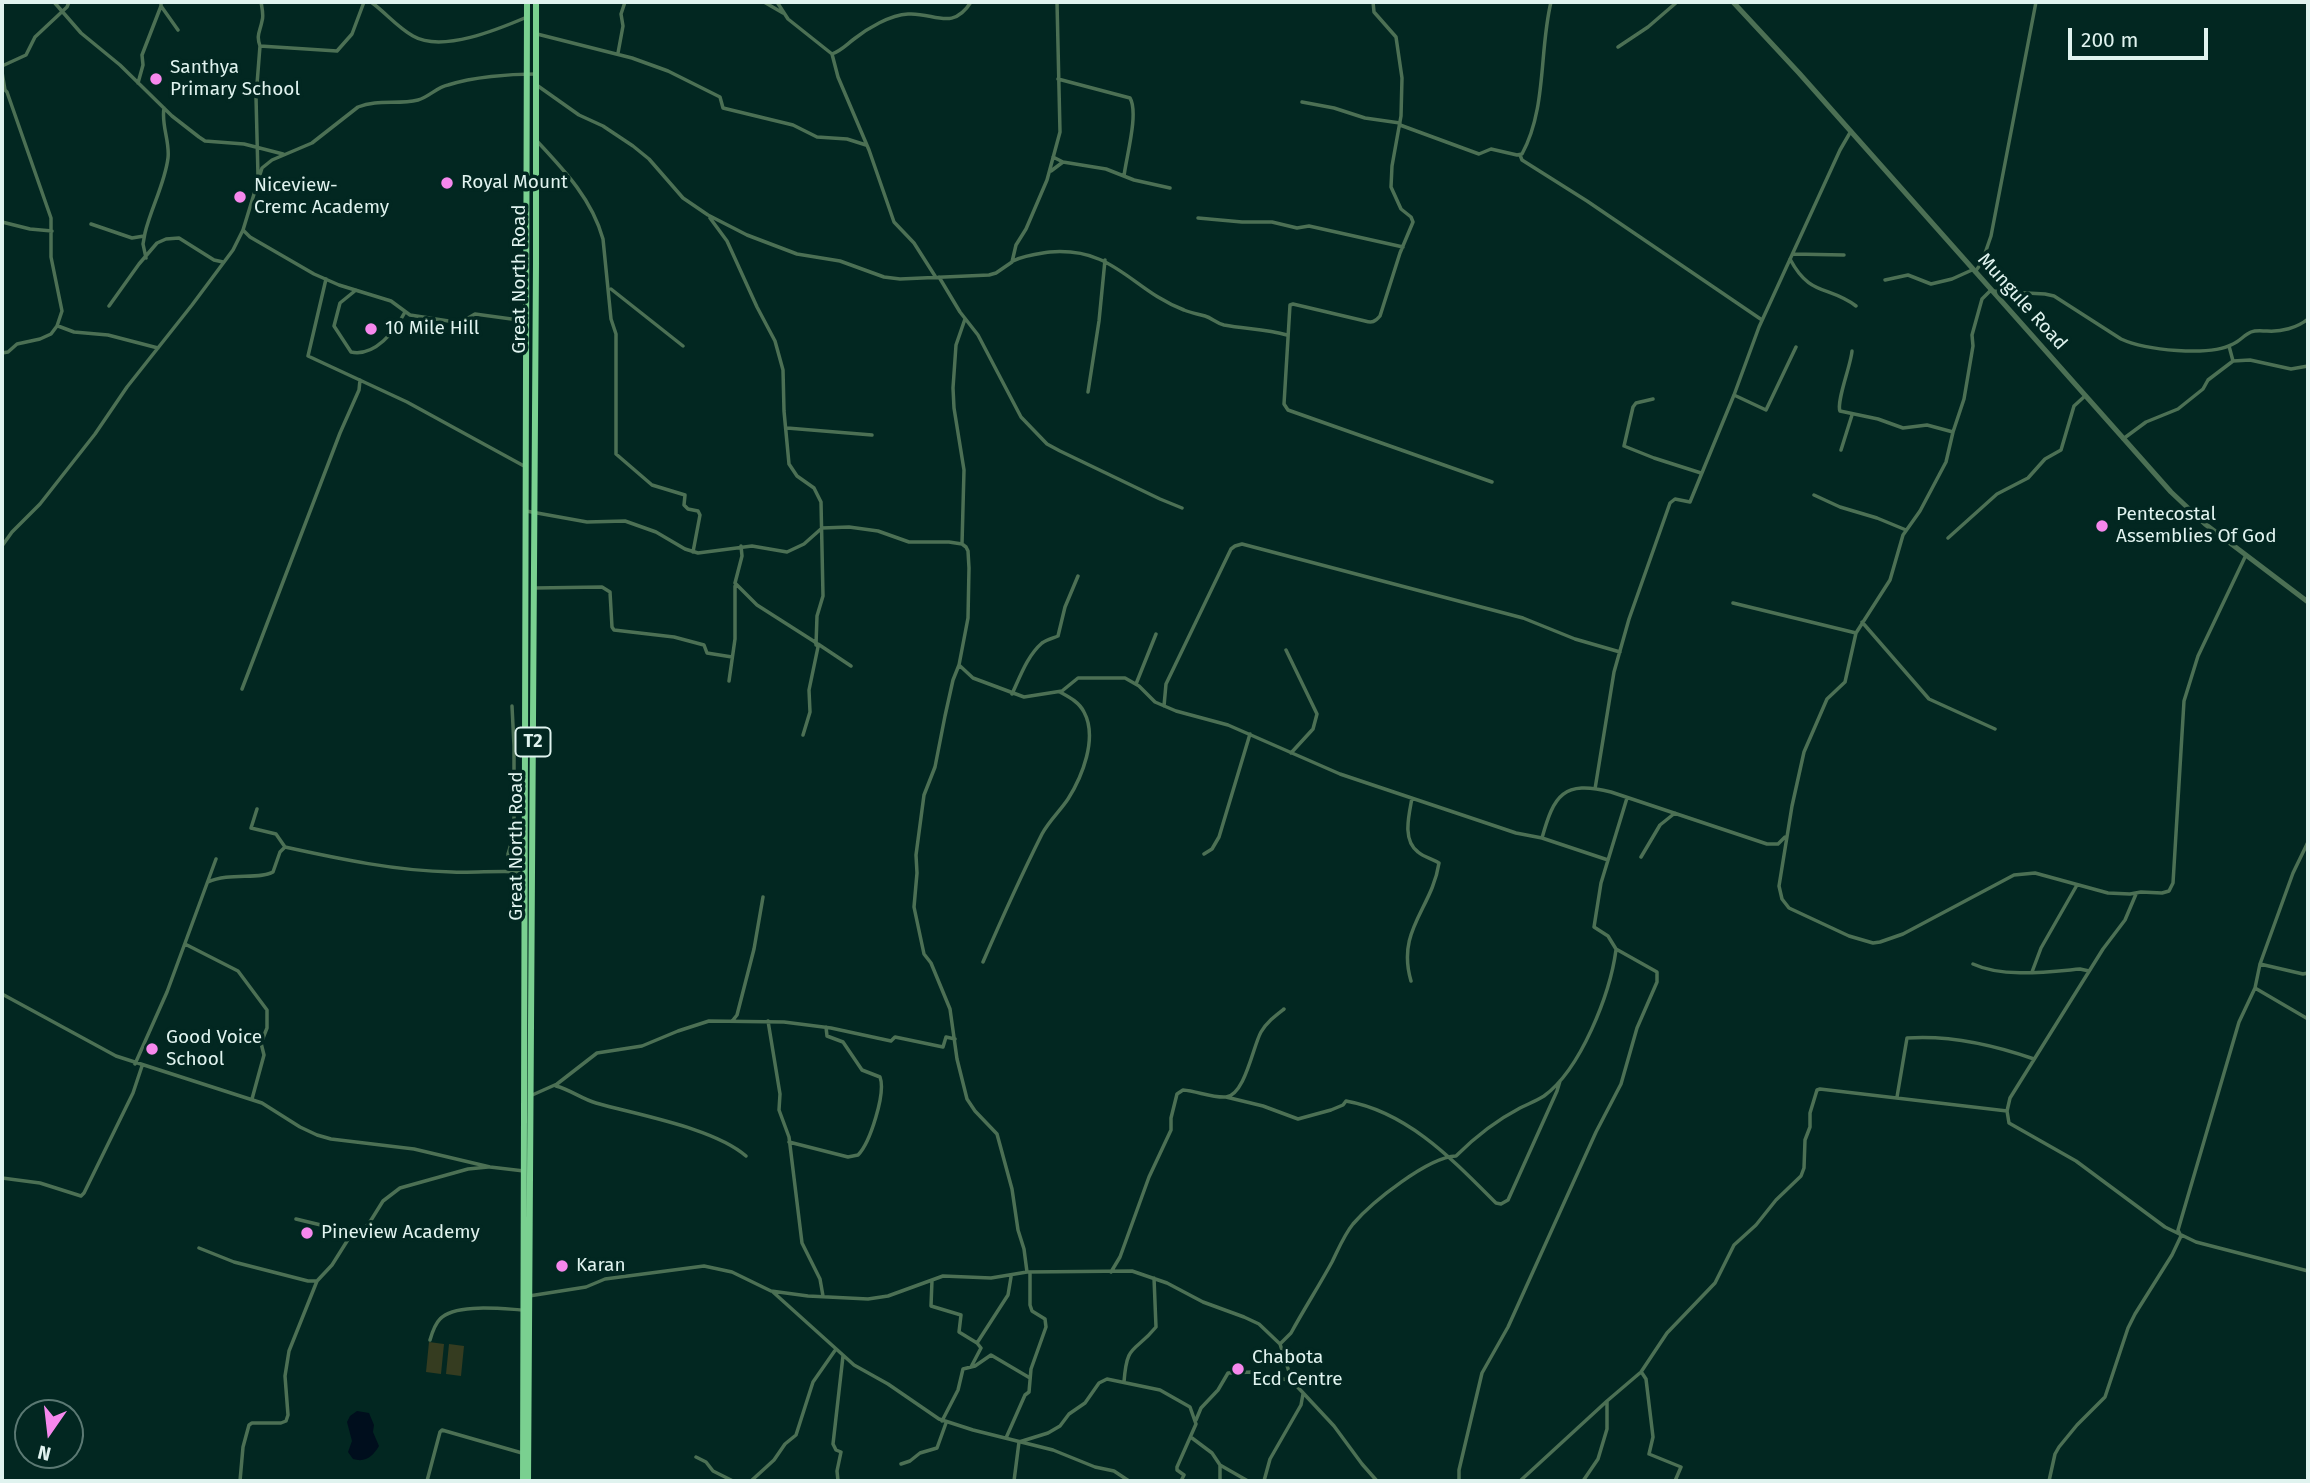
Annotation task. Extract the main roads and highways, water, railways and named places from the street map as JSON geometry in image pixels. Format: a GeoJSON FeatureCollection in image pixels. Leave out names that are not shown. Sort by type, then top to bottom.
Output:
{"type":"FeatureCollection","features":[{"type":"Feature","properties":{"kind":"highway","name":"Great North Road"},"geometry":{"type":"LineString","coordinates":[[526,1481],[529,872],[526,510],[527,2]]}},
{"type":"Feature","properties":{"kind":"highway","name":"Great North Road"},"geometry":{"type":"LineString","coordinates":[[529,872],[534,588],[536,2]]}},
{"type":"Feature","properties":{"kind":"water"},"geometry":{"type":"Polygon","coordinates":[[[357,1411],[369,1413],[379,1446],[372,1456],[362,1460],[353,1459],[348,1452],[352,1441],[347,1422],[357,1411]]]}},
{"type":"Feature","properties":{"kind":"place","name":"Santhya Primary School"},"geometry":{"type":"Point","coordinates":[156,79]}},
{"type":"Feature","properties":{"kind":"place","name":"Royal Mount"},"geometry":{"type":"Point","coordinates":[447,183]}},
{"type":"Feature","properties":{"kind":"place","name":"Niceview- Cremc Academy"},"geometry":{"type":"Point","coordinates":[240,197]}},
{"type":"Feature","properties":{"kind":"place","name":"10 Mile Hill"},"geometry":{"type":"Point","coordinates":[371,329]}},
{"type":"Feature","properties":{"kind":"place","name":"Pentecostal Assemblies Of God"},"geometry":{"type":"Point","coordinates":[2102,526]}},
{"type":"Feature","properties":{"kind":"place","name":"Good Voice School"},"geometry":{"type":"Point","coordinates":[152,1049]}},
{"type":"Feature","properties":{"kind":"place","name":"Pineview Academy"},"geometry":{"type":"Point","coordinates":[307,1233]}},
{"type":"Feature","properties":{"kind":"place","name":"Karan"},"geometry":{"type":"Point","coordinates":[562,1266]}},
{"type":"Feature","properties":{"kind":"place","name":"Chabota Ecd Centre"},"geometry":{"type":"Point","coordinates":[1238,1369]}}]}
